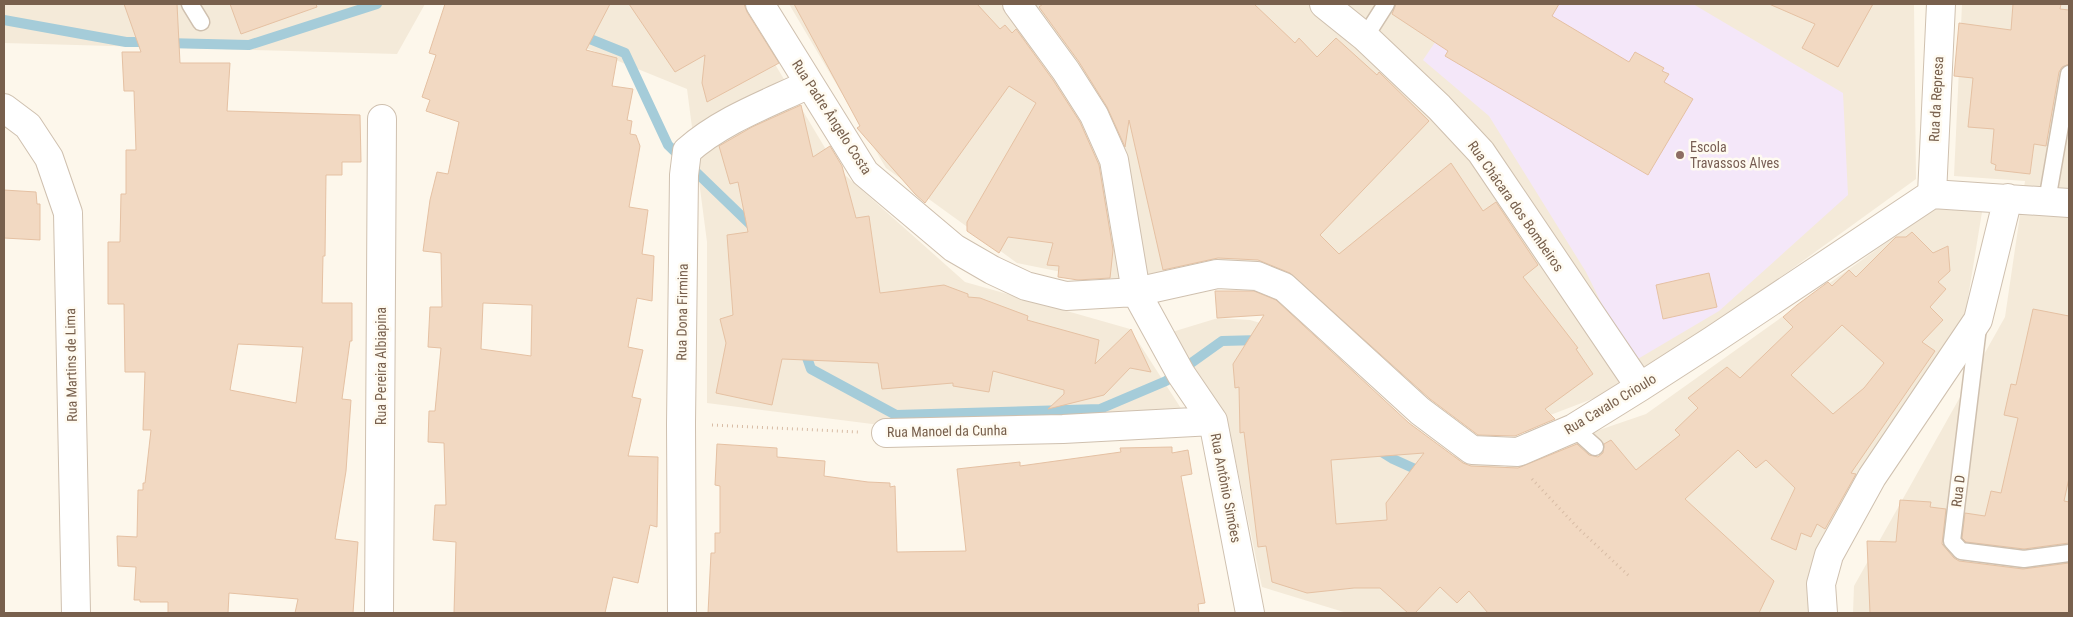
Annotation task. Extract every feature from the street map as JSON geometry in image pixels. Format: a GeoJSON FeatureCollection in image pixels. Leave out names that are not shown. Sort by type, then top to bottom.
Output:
{"type":"FeatureCollection","features":[{"type":"Feature","properties":{"kind":"street","name":"Rua Padre Ângelo Costa"},"geometry":{"type":"LineString","coordinates":[[760,4],[865,173],[954,248],[992,270],[1026,286],[1066,296],[1136,292]]}},
{"type":"Feature","properties":{"kind":"street","name":"Rua Antônio Simões"},"geometry":{"type":"LineString","coordinates":[[1018,4],[1066,71],[1094,115],[1114,160],[1136,292],[1181,374],[1212,421],[1250,613]]}},
{"type":"Feature","properties":{"kind":"street","name":"Rua Chácara dos Bombeiros"},"geometry":{"type":"LineString","coordinates":[[1324,4],[1365,37],[1439,107],[1481,152],[1640,388]]}},
{"type":"Feature","properties":{"kind":"street","name":"Rua da Represa"},"geometry":{"type":"LineString","coordinates":[[1932,194],[1941,4]]}},
{"type":"Feature","properties":{"kind":"street","name":"Rua Dona Firmina"},"geometry":{"type":"LineString","coordinates":[[682,613],[681,424],[685,163],[703,137],[722,125],[809,84]]}},
{"type":"Feature","properties":{"kind":"street","name":"Rua Martins de Lima"},"geometry":{"type":"LineString","coordinates":[[4,108],[28,126],[49,158],[68,213],[76,613]]}},
{"type":"Feature","properties":{"kind":"street","name":"Rua Pereira Albiapina"},"geometry":{"type":"LineString","coordinates":[[380,613],[382,118]]}},
{"type":"Feature","properties":{"kind":"street","name":"Rua Cavalo Crioulo"},"geometry":{"type":"LineString","coordinates":[[1136,292],[1218,274],[1257,276],[1284,287],[1420,411],[1472,450],[1518,452],[1574,428],[1640,388],[1932,194]]}},
{"type":"Feature","properties":{"kind":"street"},"geometry":{"type":"LineString","coordinates":[[1932,194],[2058,202]]}},
{"type":"Feature","properties":{"kind":"street"},"geometry":{"type":"LineString","coordinates":[[1823,613],[1820,584],[1829,555],[1872,477],[1978,320],[2008,198]]}},
{"type":"Feature","properties":{"kind":"street","name":"Rua Manoel da Cunha"},"geometry":{"type":"LineString","coordinates":[[886,433],[1053,429],[1212,421]]}},
{"type":"Feature","properties":{"kind":"lane"},"geometry":{"type":"LineString","coordinates":[[190,4],[201,22]]}},
{"type":"Feature","properties":{"kind":"lane"},"geometry":{"type":"LineString","coordinates":[[1365,37],[1386,4]]}},
{"type":"Feature","properties":{"kind":"lane"},"geometry":{"type":"LineString","coordinates":[[2058,202],[2069,74]]}},
{"type":"Feature","properties":{"kind":"lane","name":"Rua D"},"geometry":{"type":"LineString","coordinates":[[1978,320],[1952,541],[1961,551],[2024,559],[2069,553]]}},
{"type":"Feature","properties":{"kind":"lane"},"geometry":{"type":"LineString","coordinates":[[1574,428],[1595,447]]}},
{"type":"Feature","properties":{"kind":"path","name":"Rua Manoel da Cunha"},"geometry":{"type":"LineString","coordinates":[[681,424],[886,433]]}},
{"type":"Feature","properties":{"kind":"path"},"geometry":{"type":"LineString","coordinates":[[1534,481],[1578,528],[1629,576]]}},
{"type":"Feature","properties":{"kind":"shaded area"},"geometry":{"type":"Polygon","coordinates":[[[4,4],[425,4],[397,54],[4,43],[4,4]]]}},
{"type":"Feature","properties":{"kind":"shaded area"},"geometry":{"type":"Polygon","coordinates":[[[478,4],[739,4],[837,168],[965,282],[1130,329],[1182,410],[951,434],[707,403],[707,242],[687,89],[478,4]]]}},
{"type":"Feature","properties":{"kind":"shaded area"},"geometry":{"type":"Polygon","coordinates":[[[789,4],[1914,4],[1916,179],[1648,373],[1600,396],[1532,422],[1486,434],[1265,267],[1202,261],[1155,291],[1017,263],[886,168],[789,4]]]}},
{"type":"Feature","properties":{"kind":"shaded area","name":"Escola Travassos Alves"},"geometry":{"type":"Polygon","coordinates":[[[1461,4],[1693,4],[1843,93],[1848,195],[1719,311],[1631,363],[1586,272],[1489,116],[1423,60],[1461,4]]]}},
{"type":"Feature","properties":{"kind":"shaded area"},"geometry":{"type":"Polygon","coordinates":[[[1962,4],[2069,4],[2069,613],[1853,613],[1854,586],[2005,317],[2025,181],[1954,176],[1962,4]]]}},
{"type":"Feature","properties":{"kind":"shaded area"},"geometry":{"type":"Polygon","coordinates":[[[1939,205],[1982,212],[1965,316],[1814,613],[1347,613],[1262,587],[1230,433],[1172,332],[1218,318],[1250,320],[1278,328],[1428,450],[1505,467],[1573,439],[1646,414],[1939,205]]]}},
{"type":"Feature","properties":{"kind":"building"},"geometry":{"type":"Polygon","coordinates":[[[124,4],[177,4],[180,63],[230,63],[227,111],[360,115],[361,162],[342,162],[342,175],[326,175],[325,256],[323,256],[322,303],[352,303],[352,341],[350,341],[342,399],[351,400],[346,471],[335,539],[358,542],[353,613],[295,613],[298,599],[229,593],[228,613],[168,613],[168,602],[140,602],[140,600],[134,600],[136,567],[118,566],[117,536],[137,537],[138,490],[143,490],[143,483],[145,483],[151,430],[143,430],[145,372],[125,372],[124,304],[108,304],[108,242],[120,242],[121,194],[126,194],[126,150],[136,150],[134,91],[124,91],[122,52],[141,52],[124,4]],[[238,344],[230,390],[296,403],[303,347],[238,344]]]}},
{"type":"Feature","properties":{"kind":"building"},"geometry":{"type":"Polygon","coordinates":[[[230,4],[316,4],[317,7],[241,34],[230,4]]]}},
{"type":"Feature","properties":{"kind":"building"},"geometry":{"type":"Polygon","coordinates":[[[445,4],[610,4],[586,50],[617,58],[612,86],[633,89],[627,120],[632,121],[630,134],[636,135],[640,146],[629,207],[648,210],[642,254],[654,256],[652,301],[637,298],[628,347],[643,350],[632,397],[641,399],[628,456],[658,457],[657,527],[650,525],[638,583],[613,577],[605,613],[454,613],[456,542],[433,540],[435,505],[446,505],[444,443],[428,442],[429,411],[435,411],[441,348],[428,347],[430,307],[442,307],[441,253],[423,251],[430,200],[437,172],[448,174],[459,122],[426,111],[430,100],[422,97],[436,55],[429,53],[445,4]],[[483,303],[481,349],[531,356],[532,305],[483,303]]]}},
{"type":"Feature","properties":{"kind":"building"},"geometry":{"type":"Polygon","coordinates":[[[629,4],[744,4],[747,12],[779,63],[707,102],[702,83],[705,55],[675,72],[629,4]]]}},
{"type":"Feature","properties":{"kind":"building"},"geometry":{"type":"Polygon","coordinates":[[[794,4],[977,4],[1000,29],[1005,25],[1012,33],[1016,29],[1053,80],[1080,122],[1099,165],[1113,250],[1110,278],[1078,280],[1058,277],[1059,266],[1047,265],[1053,243],[1008,237],[999,253],[967,231],[967,222],[1036,103],[1009,86],[925,203],[857,128],[860,126],[794,4]]]}},
{"type":"Feature","properties":{"kind":"building"},"geometry":{"type":"Polygon","coordinates":[[[1043,4],[1254,4],[1295,43],[1299,38],[1317,57],[1336,38],[1377,75],[1379,72],[1429,121],[1320,235],[1339,254],[1451,163],[1483,211],[1496,202],[1538,265],[1523,277],[1578,348],[1576,349],[1593,374],[1545,409],[1555,419],[1515,436],[1478,435],[1430,399],[1290,273],[1258,260],[1218,258],[1163,270],[1129,120],[1125,147],[1107,107],[1079,62],[1039,7],[1043,4]]]}},
{"type":"Feature","properties":{"kind":"building"},"geometry":{"type":"Polygon","coordinates":[[[1396,4],[1559,4],[1552,16],[1629,62],[1635,52],[1664,68],[1662,71],[1669,74],[1664,82],[1693,99],[1648,175],[1445,56],[1448,51],[1392,14],[1396,4]]]}},
{"type":"Feature","properties":{"kind":"building"},"geometry":{"type":"Polygon","coordinates":[[[1769,4],[1873,4],[1838,67],[1802,48],[1815,24],[1769,4]]]}},
{"type":"Feature","properties":{"kind":"building"},"geometry":{"type":"Polygon","coordinates":[[[2013,4],[2061,4],[2060,9],[2069,10],[2069,64],[2062,67],[2059,72],[2046,146],[2034,144],[2030,174],[1995,170],[1996,165],[1991,163],[1994,129],[1968,127],[1973,78],[1954,76],[1959,23],[2011,30],[2013,4]]]}},
{"type":"Feature","properties":{"kind":"building"},"geometry":{"type":"Polygon","coordinates":[[[801,105],[813,157],[830,146],[842,166],[856,218],[869,216],[880,293],[944,285],[968,294],[968,297],[980,298],[1028,316],[1027,320],[1099,340],[1095,364],[1131,329],[1151,372],[1130,368],[1104,395],[1048,409],[1064,394],[1064,390],[993,371],[989,392],[953,386],[953,383],[882,389],[878,363],[782,359],[772,405],[716,393],[726,343],[720,319],[733,315],[727,235],[748,232],[738,182],[730,184],[719,146],[752,127],[801,105]]]}},
{"type":"Feature","properties":{"kind":"building"},"geometry":{"type":"Polygon","coordinates":[[[4,190],[36,192],[37,204],[40,204],[40,240],[4,238],[4,190]]]}},
{"type":"Feature","properties":{"kind":"building"},"geometry":{"type":"Polygon","coordinates":[[[1912,232],[1933,253],[1948,246],[1950,271],[1938,282],[1946,289],[1930,307],[1943,320],[1922,342],[1935,351],[1851,473],[1856,474],[1825,529],[1817,524],[1811,537],[1801,533],[1796,550],[1771,539],[1795,488],[1766,460],[1756,468],[1738,450],[1685,499],[1774,581],[1759,613],[1488,613],[1469,591],[1457,603],[1440,587],[1415,613],[1408,613],[1380,588],[1354,588],[1307,593],[1272,582],[1266,546],[1258,547],[1244,432],[1240,433],[1239,387],[1235,388],[1233,364],[1264,315],[1217,318],[1215,291],[1254,291],[1276,300],[1409,423],[1463,463],[1471,466],[1518,468],[1577,444],[1589,455],[1598,457],[1603,453],[1604,444],[1611,440],[1636,470],[1680,435],[1675,430],[1698,408],[1688,398],[1727,367],[1740,378],[1793,327],[1783,317],[1797,305],[1828,282],[1832,286],[1849,270],[1856,277],[1896,237],[1906,237],[1912,232]],[[1842,325],[1791,375],[1833,414],[1864,388],[1884,363],[1842,325]],[[1424,453],[1331,460],[1336,524],[1387,520],[1386,503],[1424,453]]]}},
{"type":"Feature","properties":{"kind":"building"},"geometry":{"type":"Polygon","coordinates":[[[1709,273],[1717,307],[1663,319],[1656,285],[1709,273]]]}},
{"type":"Feature","properties":{"kind":"building"},"geometry":{"type":"Polygon","coordinates":[[[2033,309],[2069,316],[2069,478],[2064,501],[2069,502],[2069,543],[2024,549],[1966,542],[1962,538],[1965,513],[1985,516],[1991,491],[2001,493],[2018,418],[2004,415],[2011,384],[2016,385],[2033,309]]]}},
{"type":"Feature","properties":{"kind":"building"},"geometry":{"type":"Polygon","coordinates":[[[717,444],[777,448],[777,457],[825,461],[824,476],[890,483],[890,487],[895,486],[897,552],[966,551],[957,469],[1020,462],[1020,466],[1121,452],[1120,448],[1172,447],[1172,453],[1188,450],[1192,474],[1181,476],[1205,603],[1198,604],[1199,613],[708,613],[711,553],[715,553],[715,533],[720,533],[720,486],[715,485],[717,444]]]}},
{"type":"Feature","properties":{"kind":"building"},"geometry":{"type":"Polygon","coordinates":[[[1900,500],[1931,502],[1930,507],[1946,509],[1942,544],[1959,561],[2023,569],[2069,563],[2069,613],[1870,613],[1867,541],[1896,542],[1900,500]]]}},
{"type":"Feature","properties":{"kind":"waterway"},"geometry":{"type":"LineString","coordinates":[[165,43],[249,45],[377,4]]}},
{"type":"Feature","properties":{"kind":"waterway"},"geometry":{"type":"LineString","coordinates":[[4,20],[126,42],[151,42]]}},
{"type":"Feature","properties":{"kind":"waterway"},"geometry":{"type":"LineString","coordinates":[[580,35],[625,53],[668,145],[755,229]]}},
{"type":"Feature","properties":{"kind":"waterway"},"geometry":{"type":"LineString","coordinates":[[804,349],[811,369],[896,415],[1100,409],[1166,381],[1222,341],[1260,340]]}},
{"type":"Feature","properties":{"kind":"waterway"},"geometry":{"type":"LineString","coordinates":[[1377,449],[1393,459],[1424,473]]}},
{"type":"Feature","properties":{"kind":"place","name":"Escola Travassos Alves"},"geometry":{"type":"Point","coordinates":[1680,155]}}]}
